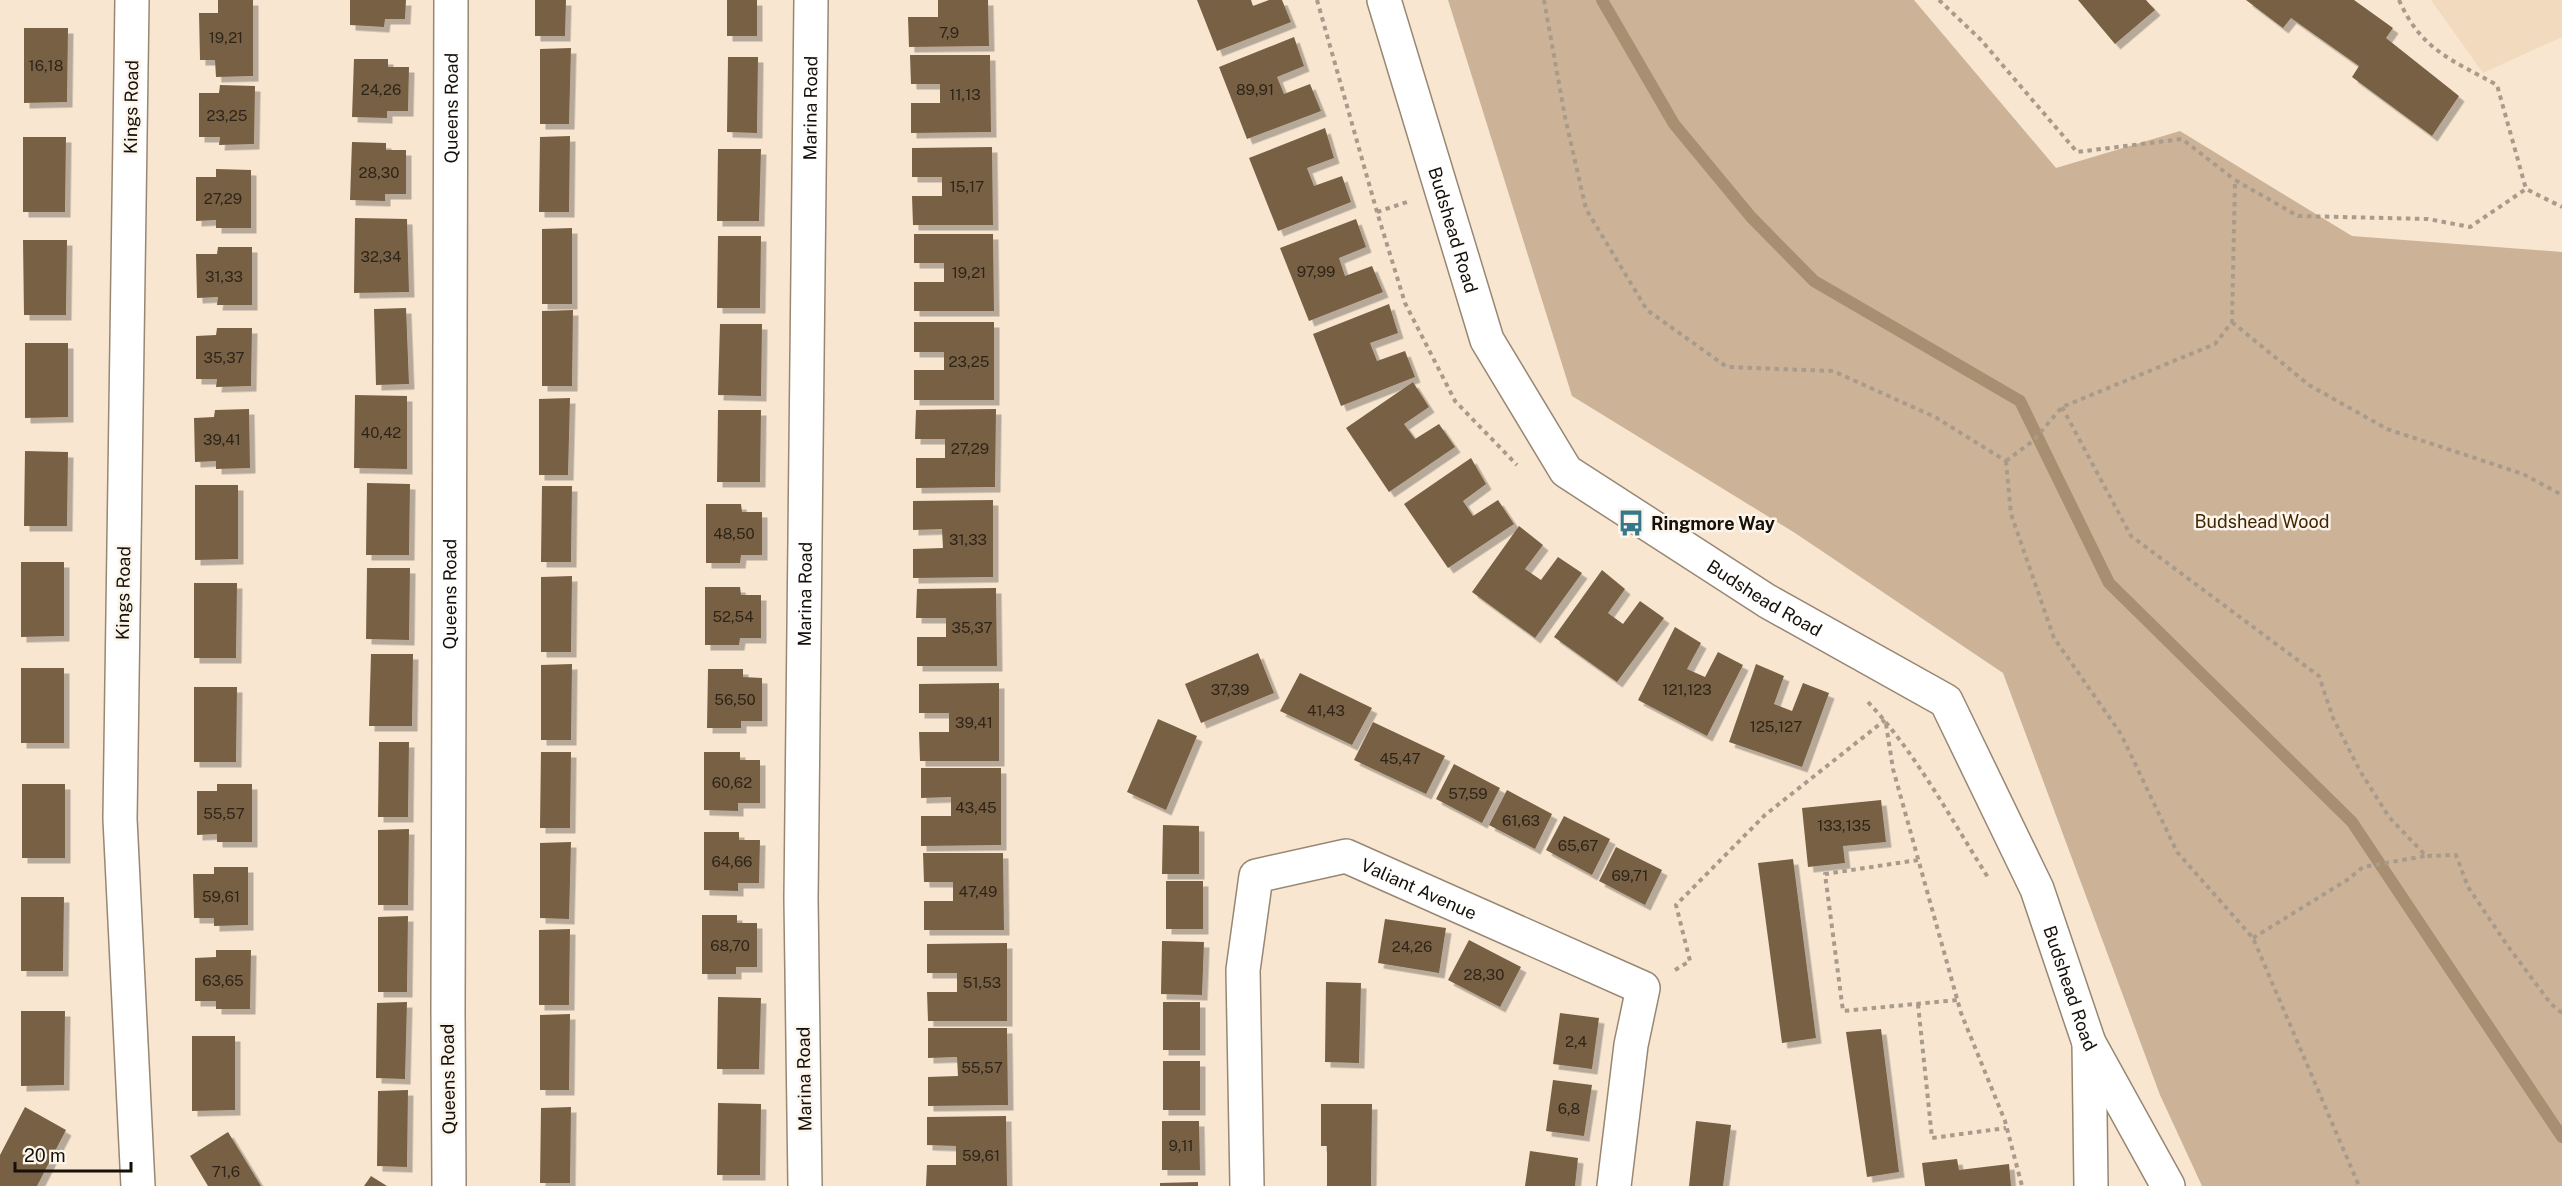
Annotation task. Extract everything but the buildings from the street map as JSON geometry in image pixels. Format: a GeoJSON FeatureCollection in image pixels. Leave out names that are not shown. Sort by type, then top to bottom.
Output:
{"type":"FeatureCollection","features":[{"type":"Feature","properties":{"kind":"street","name":"Kings Road"},"geometry":{"type":"LineString","coordinates":[[132,0],[120,819],[138,1186]]}},
{"type":"Feature","properties":{"kind":"street","name":"Queens Road"},"geometry":{"type":"LineString","coordinates":[[449,1186],[450,0]]}},
{"type":"Feature","properties":{"kind":"street","name":"Marina Road"},"geometry":{"type":"LineString","coordinates":[[805,1186],[801,898],[811,0]]}},
{"type":"Feature","properties":{"kind":"street","name":"Budshead Road"},"geometry":{"type":"LineString","coordinates":[[1384,0],[1487,340],[1566,471],[1767,601],[1946,701],[2037,889],[2089,1043],[2168,1186]]}},
{"type":"Feature","properties":{"kind":"street","name":"Valiant Avenue"},"geometry":{"type":"LineString","coordinates":[[1247,1186],[1243,970],[1256,876],[1346,856],[1643,988]]}},
{"type":"Feature","properties":{"kind":"street"},"geometry":{"type":"LineString","coordinates":[[1614,1186],[1631,1045],[1643,988]]}},
{"type":"Feature","properties":{"kind":"street"},"geometry":{"type":"LineString","coordinates":[[2089,1043],[2091,1186]]}},
{"type":"Feature","properties":{"kind":"path"},"geometry":{"type":"LineString","coordinates":[[1317,0],[1378,218],[1405,303]]}},
{"type":"Feature","properties":{"kind":"path"},"geometry":{"type":"LineString","coordinates":[[1544,0],[1565,117],[1586,209],[1647,310],[1727,367],[1833,371],[1935,417],[2006,461]]}},
{"type":"Feature","properties":{"kind":"path"},"geometry":{"type":"LineString","coordinates":[[1939,0],[1981,40],[2077,152],[2182,139],[2235,180],[2298,216],[2427,219],[2470,227],[2526,189]]}},
{"type":"Feature","properties":{"kind":"path"},"geometry":{"type":"LineString","coordinates":[[2399,0],[2408,22],[2436,51],[2497,85],[2526,189],[2562,207]]}},
{"type":"Feature","properties":{"kind":"path"},"geometry":{"type":"LineString","coordinates":[[2006,461],[2034,440],[2062,407],[2215,344],[2232,322],[2235,180]]}},
{"type":"Feature","properties":{"kind":"path"},"geometry":{"type":"LineString","coordinates":[[2232,322],[2309,385],[2387,429],[2523,474],[2562,495]]}},
{"type":"Feature","properties":{"kind":"path"},"geometry":{"type":"LineString","coordinates":[[2062,407],[2131,536],[2319,676],[2333,718],[2360,771],[2389,817],[2426,856]]}},
{"type":"Feature","properties":{"kind":"path"},"geometry":{"type":"LineString","coordinates":[[2006,461],[2011,514],[2054,638],[2121,734],[2177,852],[2253,938],[2359,1186]]}},
{"type":"Feature","properties":{"kind":"path"},"geometry":{"type":"LineString","coordinates":[[1885,720],[1893,769],[1958,1000],[2007,1128],[2022,1186]]}},
{"type":"Feature","properties":{"kind":"path"},"geometry":{"type":"LineString","coordinates":[[1885,720],[1994,886]]}},
{"type":"Feature","properties":{"kind":"path"},"geometry":{"type":"LineString","coordinates":[[1643,988],[1690,961],[1676,905],[1765,816],[1885,720]]}},
{"type":"Feature","properties":{"kind":"path"},"geometry":{"type":"LineString","coordinates":[[2253,938],[2347,880],[2363,867],[2426,856],[2456,855],[2474,897],[2551,1004],[2562,1013]]}},
{"type":"Feature","properties":{"kind":"path"},"geometry":{"type":"LineString","coordinates":[[1918,860],[1825,874],[1843,1011],[1958,1000]]}},
{"type":"Feature","properties":{"kind":"path"},"geometry":{"type":"LineString","coordinates":[[1918,1004],[1932,1138],[2007,1128]]}},
{"type":"Feature","properties":{"kind":"shaded area"},"geometry":{"type":"Polygon","coordinates":[[[2431,0],[2562,0],[2562,37],[2483,73],[2431,0]]]}},
{"type":"Feature","properties":{"kind":"green space","name":"Budshead Wood"},"geometry":{"type":"Polygon","coordinates":[[[1448,0],[1914,0],[2056,168],[2180,131],[2352,236],[2562,252],[2562,1186],[2202,1186],[2160,1095],[2003,673],[1795,533],[1572,396],[1448,0]]]}},
{"type":"Feature","properties":{"kind":"waterway"},"geometry":{"type":"LineString","coordinates":[[1602,0],[1674,124],[1751,217],[1814,281],[2020,401],[2109,583],[2352,822],[2562,1137]]}},
{"type":"Feature","properties":{"kind":"place","name":"Ringmore Way"},"geometry":{"type":"Point","coordinates":[1631,523]}}]}
